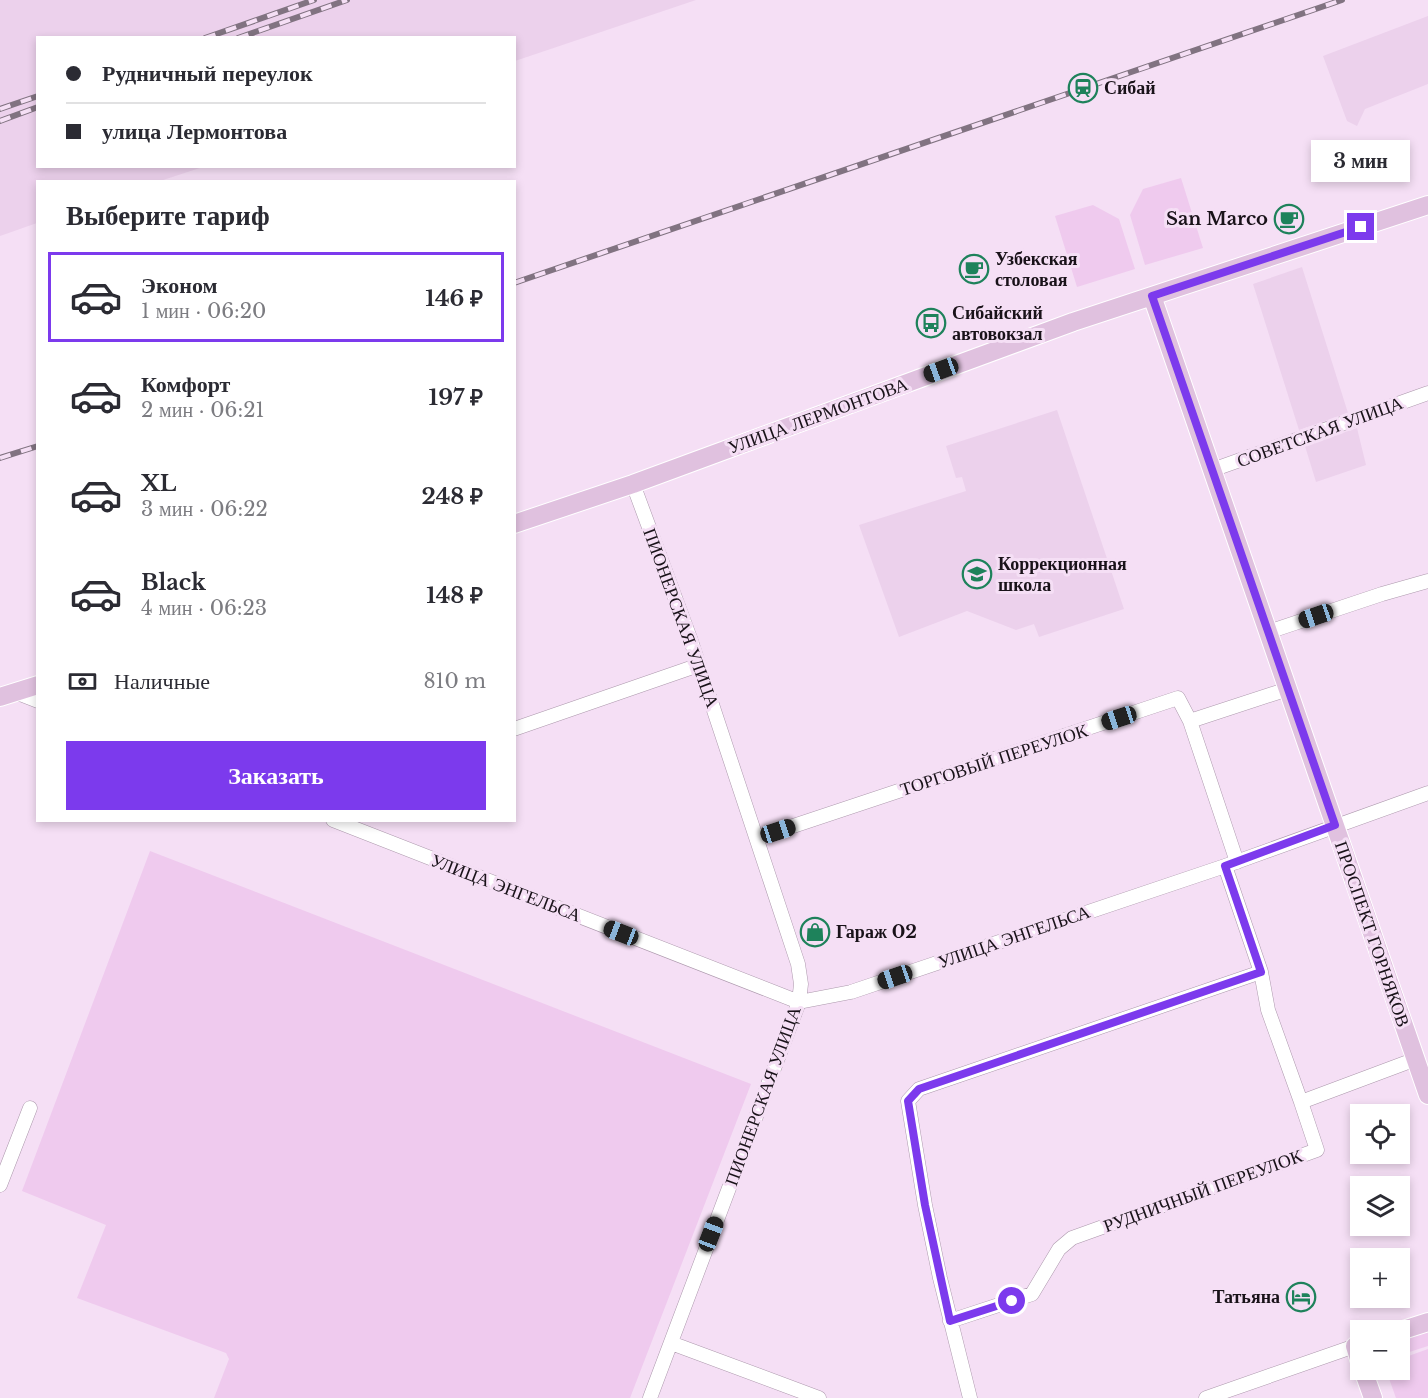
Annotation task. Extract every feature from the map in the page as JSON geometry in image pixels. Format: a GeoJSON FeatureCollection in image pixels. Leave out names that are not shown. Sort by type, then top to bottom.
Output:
{"type":"FeatureCollection","features":[{"type":"Feature","properties":{"kind":"main road","name":"УЛИЦА ЛЕРМОНТОВА"},"geometry":{"type":"LineString","coordinates":[[516,523],[633,484],[1073,322],[1428,205]]}},
{"type":"Feature","properties":{"kind":"main road","name":"ПРОСПЕКТ ГОРНЯКОВ"},"geometry":{"type":"LineString","coordinates":[[1152,296],[1428,1095]]}},
{"type":"Feature","properties":{"kind":"main road"},"geometry":{"type":"LineString","coordinates":[[8,695],[36,686]]}},
{"type":"Feature","properties":{"kind":"main road"},"geometry":{"type":"LineString","coordinates":[[1410,1328],[1428,1322]]}},
{"type":"Feature","properties":{"kind":"main road"},"geometry":{"type":"LineString","coordinates":[[1367,1380],[1373,1398]]}},
{"type":"Feature","properties":{"kind":"street","name":"СОВЕТСКАЯ УЛИЦА"},"geometry":{"type":"LineString","coordinates":[[1212,470],[1428,393]]}},
{"type":"Feature","properties":{"kind":"street","name":"ПИОНЕРСКАЯ УЛИЦА"},"geometry":{"type":"LineString","coordinates":[[633,484],[699,665],[798,964],[801,984],[799,1002],[650,1398]]}},
{"type":"Feature","properties":{"kind":"street"},"geometry":{"type":"LineString","coordinates":[[1268,632],[1428,581]]}},
{"type":"Feature","properties":{"kind":"street"},"geometry":{"type":"LineString","coordinates":[[516,728],[699,665]]}},
{"type":"Feature","properties":{"kind":"street"},"geometry":{"type":"LineString","coordinates":[[1288,689],[1190,720],[1261,972],[1268,1010],[1301,1102],[1416,1059]]}},
{"type":"Feature","properties":{"kind":"street"},"geometry":{"type":"LineString","coordinates":[[8,695],[36,701]]}},
{"type":"Feature","properties":{"kind":"street","name":"ТОРГОВЫЙ ПЕРЕУЛОК"},"geometry":{"type":"LineString","coordinates":[[757,838],[1178,698],[1190,720]]}},
{"type":"Feature","properties":{"kind":"street","name":"УЛИЦА ЭНГЕЛЬСА"},"geometry":{"type":"LineString","coordinates":[[338,822],[799,1002],[851,992],[1231,864],[1428,793]]}},
{"type":"Feature","properties":{"kind":"street"},"geometry":{"type":"LineString","coordinates":[[970,1398],[950,1321],[925,1205],[908,1101],[919,1089],[1261,972]]}},
{"type":"Feature","properties":{"kind":"street","name":"РУДНИЧНЫЙ ПЕРЕУЛОК"},"geometry":{"type":"LineString","coordinates":[[950,1321],[1032,1294],[1059,1249],[1072,1238],[1317,1150],[1301,1102]]}},
{"type":"Feature","properties":{"kind":"street"},"geometry":{"type":"LineString","coordinates":[[0,1185],[30,1108]]}},
{"type":"Feature","properties":{"kind":"street"},"geometry":{"type":"LineString","coordinates":[[671,1343],[819,1398]]}},
{"type":"Feature","properties":{"kind":"street"},"geometry":{"type":"LineString","coordinates":[[1206,1398],[1350,1354]]}},
{"type":"Feature","properties":{"kind":"shaded area"},"geometry":{"type":"Polygon","coordinates":[[[0,0],[696,0],[516,61],[516,36],[36,36],[36,168],[200,168],[163,180],[36,180],[36,223],[0,236],[0,0]]]}},
{"type":"Feature","properties":{"kind":"shaded area"},"geometry":{"type":"Polygon","coordinates":[[[1428,16],[1428,84],[1365,109],[1357,126],[1347,121],[1323,56],[1428,16]]]}},
{"type":"Feature","properties":{"kind":"shaded area"},"geometry":{"type":"Polygon","coordinates":[[[1181,178],[1203,248],[1145,265],[1130,215],[1143,189],[1181,178]]]}},
{"type":"Feature","properties":{"kind":"shaded area"},"geometry":{"type":"Polygon","coordinates":[[[1093,205],[1119,219],[1135,269],[1077,287],[1055,216],[1093,205]]]}},
{"type":"Feature","properties":{"kind":"shaded area"},"geometry":{"type":"Polygon","coordinates":[[[1302,267],[1348,413],[1299,430],[1253,284],[1302,267]]]}},
{"type":"Feature","properties":{"kind":"shaded area","name":"Коррекционная школа"},"geometry":{"type":"Polygon","coordinates":[[[1057,410],[1124,609],[1039,637],[1034,624],[1016,630],[967,611],[899,637],[859,525],[966,491],[962,477],[956,478],[946,446],[1057,410]]]}},
{"type":"Feature","properties":{"kind":"shaded area"},"geometry":{"type":"Polygon","coordinates":[[[1357,428],[1366,465],[1316,482],[1305,446],[1357,428]]]}},
{"type":"Feature","properties":{"kind":"shaded area"},"geometry":{"type":"Polygon","coordinates":[[[150,851],[751,1084],[630,1398],[214,1398],[229,1359],[226,1353],[77,1298],[106,1225],[22,1191],[150,851]]]}},
{"type":"Feature","properties":{"kind":"shaded area"},"geometry":{"type":"Polygon","coordinates":[[[1428,1331],[1428,1346],[1410,1352],[1410,1337],[1428,1331]]]}},
{"type":"Feature","properties":{"kind":"shaded area"},"geometry":{"type":"Polygon","coordinates":[[[1428,1349],[1428,1398],[1396,1398],[1390,1380],[1410,1380],[1410,1355],[1428,1349]]]}},
{"type":"Feature","properties":{"kind":"railway"},"geometry":{"type":"LineString","coordinates":[[211,36],[314,0]]}},
{"type":"Feature","properties":{"kind":"railway"},"geometry":{"type":"LineString","coordinates":[[244,36],[347,0]]}},
{"type":"Feature","properties":{"kind":"railway"},"geometry":{"type":"LineString","coordinates":[[516,282],[1342,0]]}},
{"type":"Feature","properties":{"kind":"railway"},"geometry":{"type":"LineString","coordinates":[[0,109],[36,97]]}},
{"type":"Feature","properties":{"kind":"railway"},"geometry":{"type":"LineString","coordinates":[[0,121],[36,108]]}},
{"type":"Feature","properties":{"kind":"railway"},"geometry":{"type":"LineString","coordinates":[[0,458],[36,447]]}},
{"type":"Feature","properties":{"kind":"place","name":"Сибай"},"geometry":{"type":"Point","coordinates":[1083,88]}},
{"type":"Feature","properties":{"kind":"place","name":"San Marco"},"geometry":{"type":"Point","coordinates":[1289,219]}},
{"type":"Feature","properties":{"kind":"place","name":"Узбекская столовая"},"geometry":{"type":"Point","coordinates":[974,269]}},
{"type":"Feature","properties":{"kind":"place","name":"Сибайский автовокзал"},"geometry":{"type":"Point","coordinates":[931,323]}},
{"type":"Feature","properties":{"kind":"place","name":"Коррекционная школа"},"geometry":{"type":"Point","coordinates":[977,574]}},
{"type":"Feature","properties":{"kind":"place","name":"Гараж 02"},"geometry":{"type":"Point","coordinates":[815,932]}},
{"type":"Feature","properties":{"kind":"place","name":"Татьяна"},"geometry":{"type":"Point","coordinates":[1301,1297]}},
{"type":"Feature","properties":{"kind":"route"},"geometry":{"type":"LineString","coordinates":[[1012,1301],[950,1321],[925,1205],[908,1101],[919,1089],[1261,972],[1225,866],[1335,825],[1152,296],[1361,227]]}}]}
